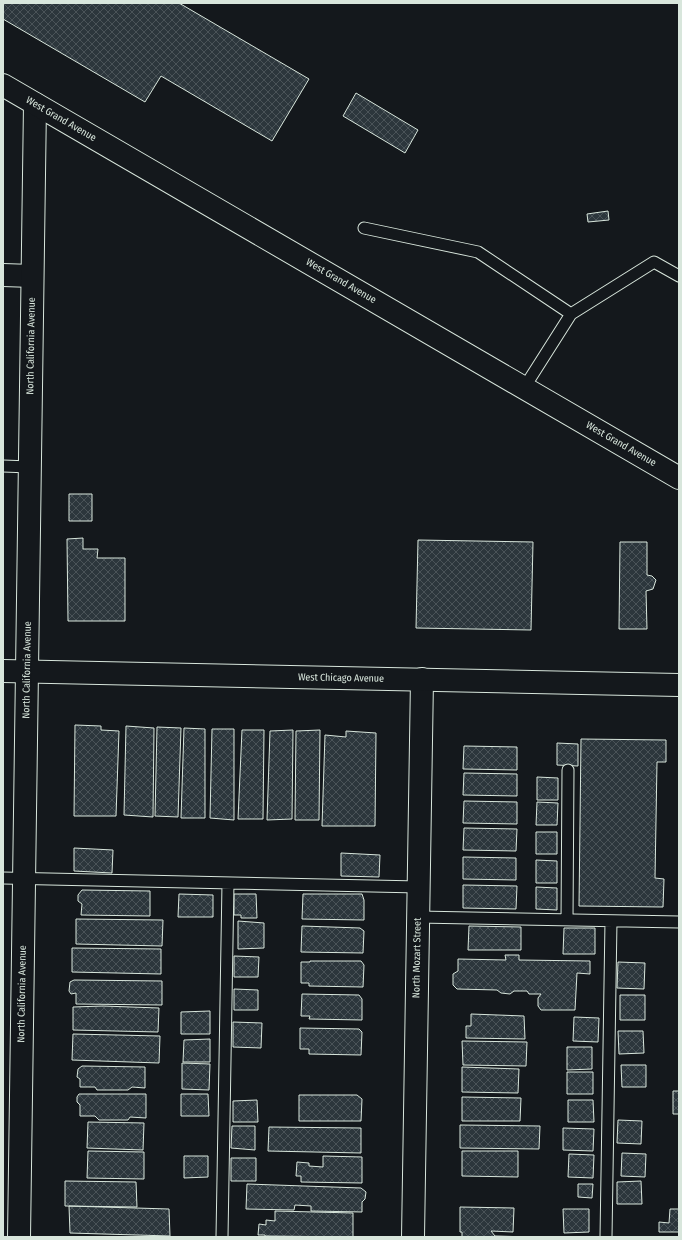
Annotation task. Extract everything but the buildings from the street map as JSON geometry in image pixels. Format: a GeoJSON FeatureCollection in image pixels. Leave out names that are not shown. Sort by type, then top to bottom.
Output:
{"type":"FeatureCollection","features":[{"type":"Feature","properties":{"kind":"street","name":"West Grand Avenue"},"geometry":{"type":"LineString","coordinates":[[3,85],[679,478]]}},
{"type":"Feature","properties":{"kind":"street","name":"North California Avenue"},"geometry":{"type":"LineString","coordinates":[[19,1237],[14,878],[27,671],[35,104]]}},
{"type":"Feature","properties":{"kind":"street"},"geometry":{"type":"LineString","coordinates":[[3,275],[32,276]]}},
{"type":"Feature","properties":{"kind":"street","name":"West Chicago Avenue"},"geometry":{"type":"LineString","coordinates":[[3,671],[679,685]]}},
{"type":"Feature","properties":{"kind":"street","name":"North Mozart Street"},"geometry":{"type":"LineString","coordinates":[[413,1237],[422,679]]}},
{"type":"Feature","properties":{"kind":"lane"},"geometry":{"type":"LineString","coordinates":[[364,228],[478,252],[571,314]]}},
{"type":"Feature","properties":{"kind":"lane"},"geometry":{"type":"LineString","coordinates":[[524,388],[571,314],[654,262],[679,276]]}},
{"type":"Feature","properties":{"kind":"lane"},"geometry":{"type":"LineString","coordinates":[[3,466],[30,467]]}},
{"type":"Feature","properties":{"kind":"lane"},"geometry":{"type":"LineString","coordinates":[[567,920],[568,770]]}},
{"type":"Feature","properties":{"kind":"lane"},"geometry":{"type":"LineString","coordinates":[[14,878],[419,887]]}},
{"type":"Feature","properties":{"kind":"lane"},"geometry":{"type":"LineString","coordinates":[[222,1237],[228,883]]}},
{"type":"Feature","properties":{"kind":"lane"},"geometry":{"type":"LineString","coordinates":[[418,917],[679,922]]}},
{"type":"Feature","properties":{"kind":"lane"},"geometry":{"type":"LineString","coordinates":[[606,1237],[611,921]]}}]}
